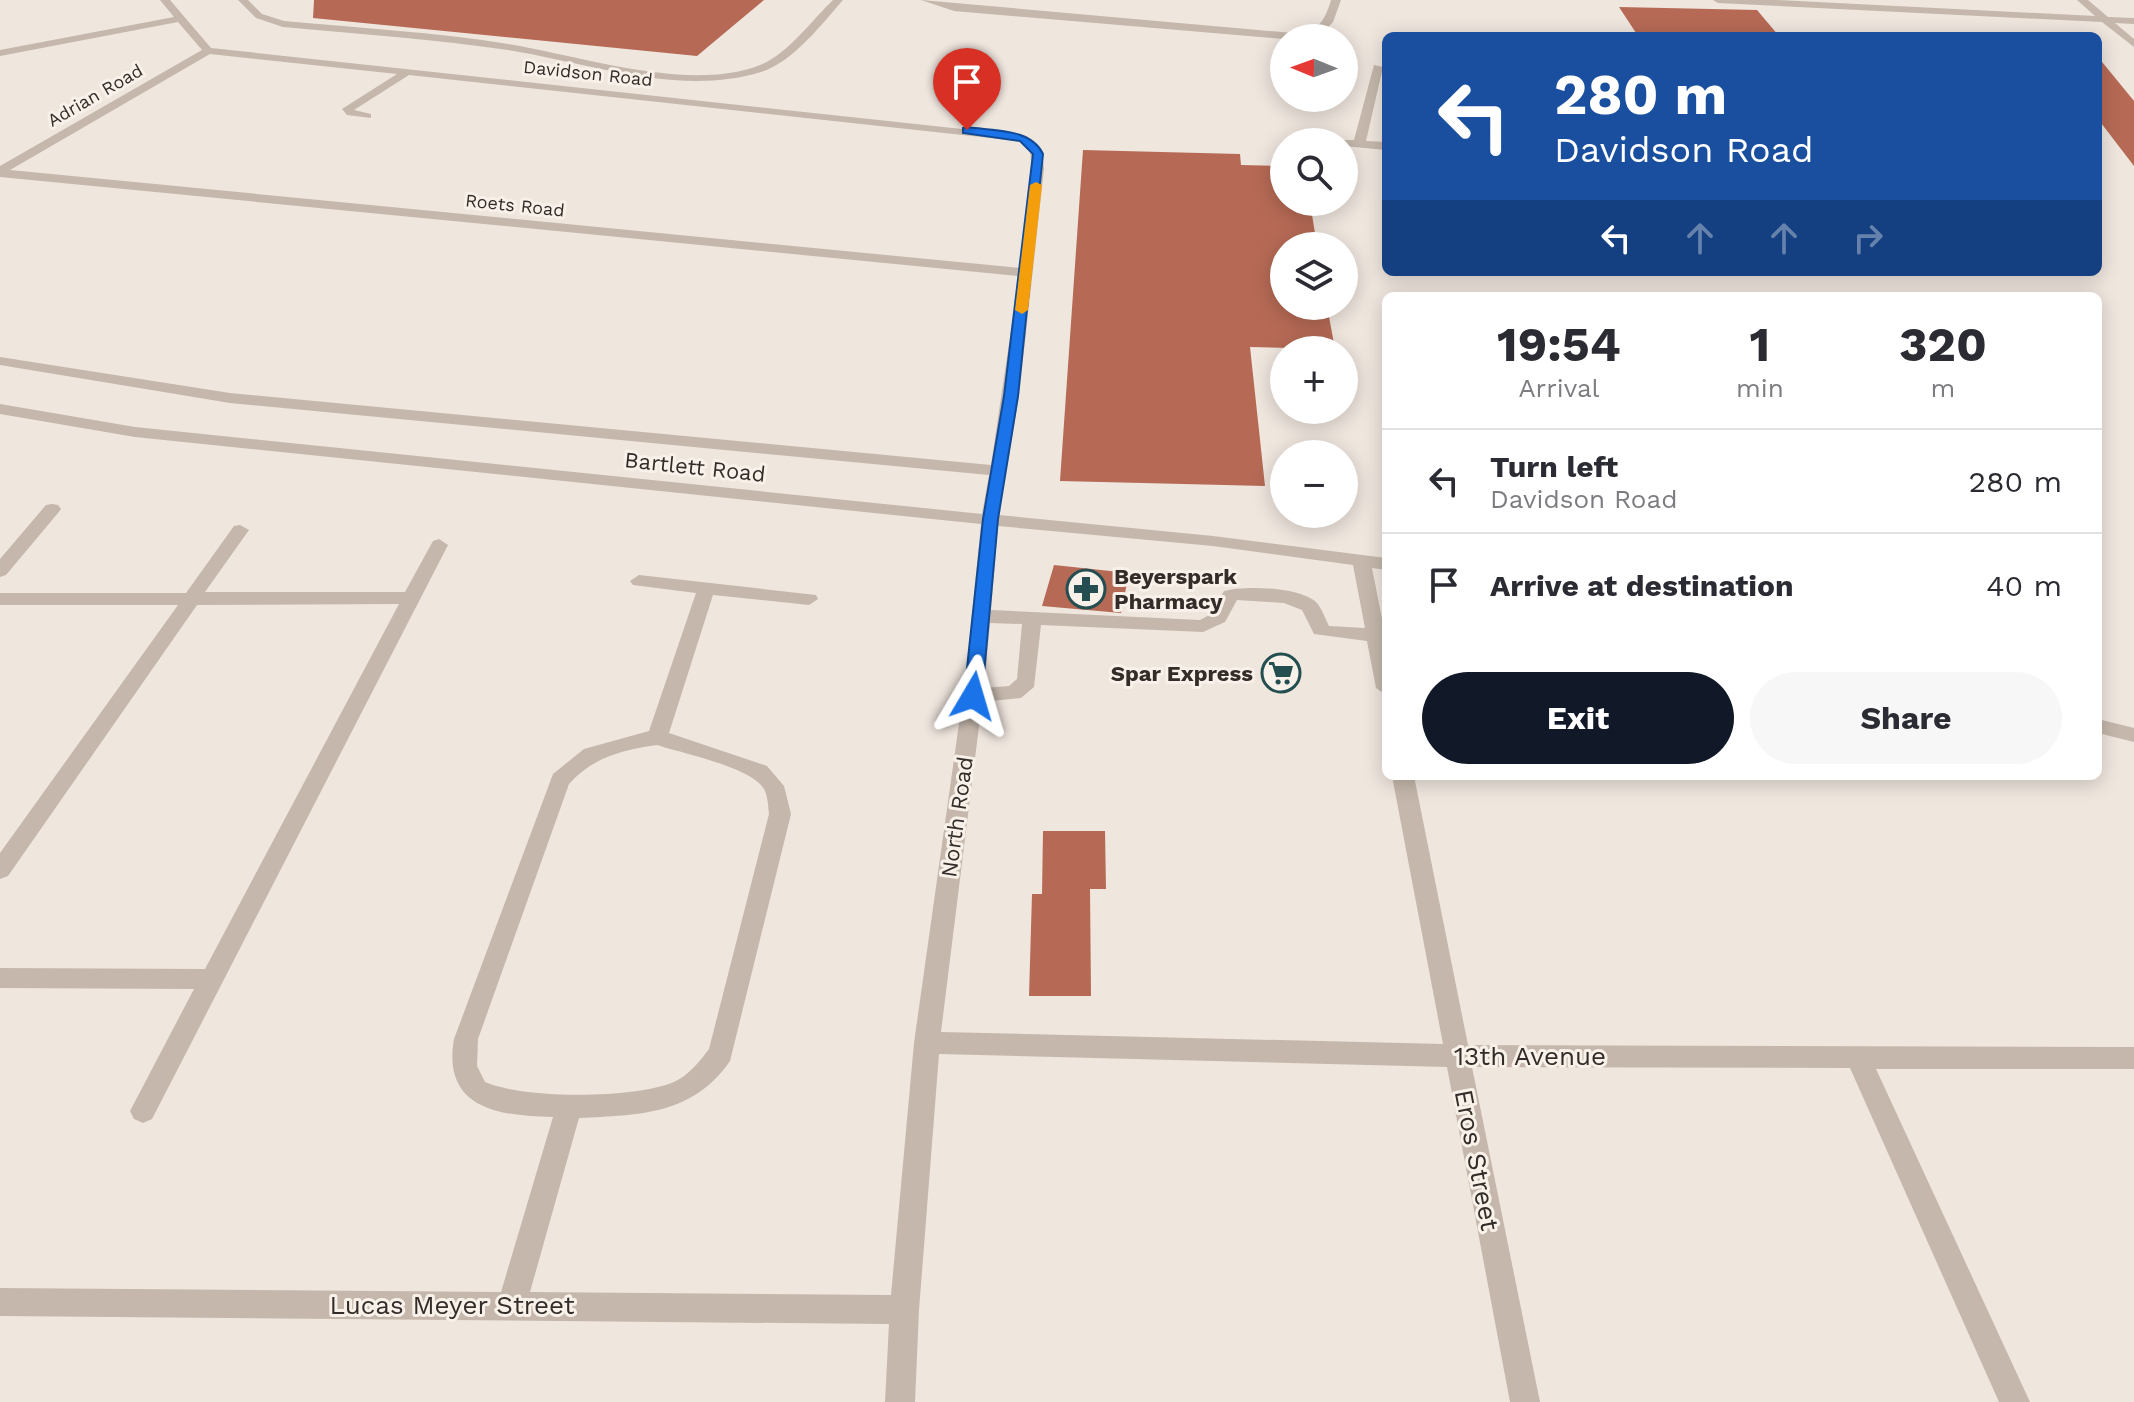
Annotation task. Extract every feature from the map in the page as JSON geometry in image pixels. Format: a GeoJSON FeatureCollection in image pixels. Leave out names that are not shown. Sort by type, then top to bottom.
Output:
{"type":"FeatureCollection","features":[{"type":"Feature","properties":{"kind":"street"},"geometry":{"type":"LineString","coordinates":[[165,0],[208,51]]}},
{"type":"Feature","properties":{"kind":"street"},"geometry":{"type":"LineString","coordinates":[[243,0],[259,16],[283,24],[476,43],[633,69],[713,76],[748,72],[773,62],[838,0]]}},
{"type":"Feature","properties":{"kind":"street"},"geometry":{"type":"LineString","coordinates":[[926,0],[954,8],[1280,36],[1306,35],[1323,30],[1328,26],[1336,0]]}},
{"type":"Feature","properties":{"kind":"street"},"geometry":{"type":"LineString","coordinates":[[1718,0],[1844,3],[2134,21]]}},
{"type":"Feature","properties":{"kind":"street"},"geometry":{"type":"LineString","coordinates":[[1908,0],[1919,10]]}},
{"type":"Feature","properties":{"kind":"street"},"geometry":{"type":"LineString","coordinates":[[2082,0],[2134,44]]}},
{"type":"Feature","properties":{"kind":"street"},"geometry":{"type":"LineString","coordinates":[[0,53],[179,19]]}},
{"type":"Feature","properties":{"kind":"street","name":"Davidson Road"},"geometry":{"type":"LineString","coordinates":[[208,51],[993,133],[1030,141]]}},
{"type":"Feature","properties":{"kind":"street","name":"Adrian Road"},"geometry":{"type":"LineString","coordinates":[[0,172],[208,51]]}},
{"type":"Feature","properties":{"kind":"street"},"geometry":{"type":"LineString","coordinates":[[1378,67],[1359,144],[1382,146]]}},
{"type":"Feature","properties":{"kind":"street"},"geometry":{"type":"LineString","coordinates":[[367,116],[351,113],[348,109],[407,72]]}},
{"type":"Feature","properties":{"kind":"street","name":"North Road"},"geometry":{"type":"LineString","coordinates":[[900,1402],[904,1310],[927,1043],[973,696],[990,519],[1038,169],[1038,154],[1030,141]]}},
{"type":"Feature","properties":{"kind":"street","name":"Roets Road"},"geometry":{"type":"LineString","coordinates":[[0,172],[1026,273]]}},
{"type":"Feature","properties":{"kind":"street","name":"Bartlett Road"},"geometry":{"type":"LineString","coordinates":[[0,361],[230,398],[999,471]]}},
{"type":"Feature","properties":{"kind":"street","name":"Bartlett Road"},"geometry":{"type":"LineString","coordinates":[[0,409],[135,432],[990,519],[1382,563]]}},
{"type":"Feature","properties":{"kind":"street"},"geometry":{"type":"LineString","coordinates":[[0,571],[52,509]]}},
{"type":"Feature","properties":{"kind":"street"},"geometry":{"type":"LineString","coordinates":[[0,870],[240,530]]}},
{"type":"Feature","properties":{"kind":"street"},"geometry":{"type":"LineString","coordinates":[[143,1111],[439,545]]}},
{"type":"Feature","properties":{"kind":"street"},"geometry":{"type":"LineString","coordinates":[[1361,559],[1382,667]]}},
{"type":"Feature","properties":{"kind":"street"},"geometry":{"type":"LineString","coordinates":[[639,581],[809,599]]}},
{"type":"Feature","properties":{"kind":"street"},"geometry":{"type":"LineString","coordinates":[[657,737],[706,589]]}},
{"type":"Feature","properties":{"kind":"street"},"geometry":{"type":"LineString","coordinates":[[981,616],[1203,626],[1218,618],[1231,595],[1245,593],[1296,599],[1308,605],[1321,630],[1376,635]]}},
{"type":"Feature","properties":{"kind":"street"},"geometry":{"type":"LineString","coordinates":[[0,599],[412,598]]}},
{"type":"Feature","properties":{"kind":"street"},"geometry":{"type":"LineString","coordinates":[[973,696],[1014,693],[1027,682],[1032,618]]}},
{"type":"Feature","properties":{"kind":"street"},"geometry":{"type":"LineString","coordinates":[[2102,727],[2134,735]]}},
{"type":"Feature","properties":{"kind":"street"},"geometry":{"type":"LineString","coordinates":[[657,737],[764,774],[777,792],[778,822],[726,1039],[710,1069],[682,1090],[661,1097],[569,1107],[510,1101],[474,1089],[463,1058],[466,1039],[560,780],[569,769],[594,752],[657,737]]}},
{"type":"Feature","properties":{"kind":"street","name":"Eros Street"},"geometry":{"type":"LineString","coordinates":[[1404,780],[1525,1402]]}},
{"type":"Feature","properties":{"kind":"street"},"geometry":{"type":"LineString","coordinates":[[0,978],[212,979]]}},
{"type":"Feature","properties":{"kind":"street","name":"13th Avenue"},"geometry":{"type":"LineString","coordinates":[[927,1043],[1457,1056],[1858,1057],[2131,1063]]}},
{"type":"Feature","properties":{"kind":"street"},"geometry":{"type":"LineString","coordinates":[[1858,1057],[2015,1402]]}},
{"type":"Feature","properties":{"kind":"street"},"geometry":{"type":"LineString","coordinates":[[512,1305],[569,1107]]}},
{"type":"Feature","properties":{"kind":"street","name":"Lucas Meyer Street"},"geometry":{"type":"LineString","coordinates":[[0,1302],[904,1310]]}},
{"type":"Feature","properties":{"kind":"building"},"geometry":{"type":"Polygon","coordinates":[[[314,0],[764,0],[697,56],[313,18],[314,0]]]}},
{"type":"Feature","properties":{"kind":"building"},"geometry":{"type":"Polygon","coordinates":[[[1619,7],[1757,10],[1776,32],[1635,32],[1619,7]]]}},
{"type":"Feature","properties":{"kind":"building"},"geometry":{"type":"Polygon","coordinates":[[[2102,62],[2134,101],[2134,166],[2102,124],[2102,62]]]}},
{"type":"Feature","properties":{"kind":"building"},"geometry":{"type":"Polygon","coordinates":[[[1083,150],[1240,154],[1241,165],[1270,166],[1270,216],[1312,216],[1315,232],[1270,232],[1270,320],[1330,320],[1333,336],[1270,336],[1270,347],[1250,347],[1265,486],[1060,481],[1083,150]]]}},
{"type":"Feature","properties":{"kind":"building","name":"Beyerspark Pharmacy"},"geometry":{"type":"Polygon","coordinates":[[[1054,565],[1129,573],[1121,613],[1042,606],[1054,565]]]}},
{"type":"Feature","properties":{"kind":"building"},"geometry":{"type":"Polygon","coordinates":[[[1043,831],[1105,831],[1106,889],[1090,889],[1091,996],[1029,996],[1032,894],[1042,894],[1043,831]]]}},
{"type":"Feature","properties":{"kind":"slow traffic"},"geometry":{"type":"LineString","coordinates":[[1022,310],[1036,185]]}},
{"type":"Feature","properties":{"kind":"place","name":"Beyerspark Pharmacy"},"geometry":{"type":"Point","coordinates":[1086,589]}},
{"type":"Feature","properties":{"kind":"place","name":"Spar Express"},"geometry":{"type":"Point","coordinates":[1281,673]}},
{"type":"Feature","properties":{"kind":"route"},"geometry":{"type":"LineString","coordinates":[[967,130],[1023,138],[1034,145],[1038,154],[1011,396],[990,519],[973,696]]}}]}
